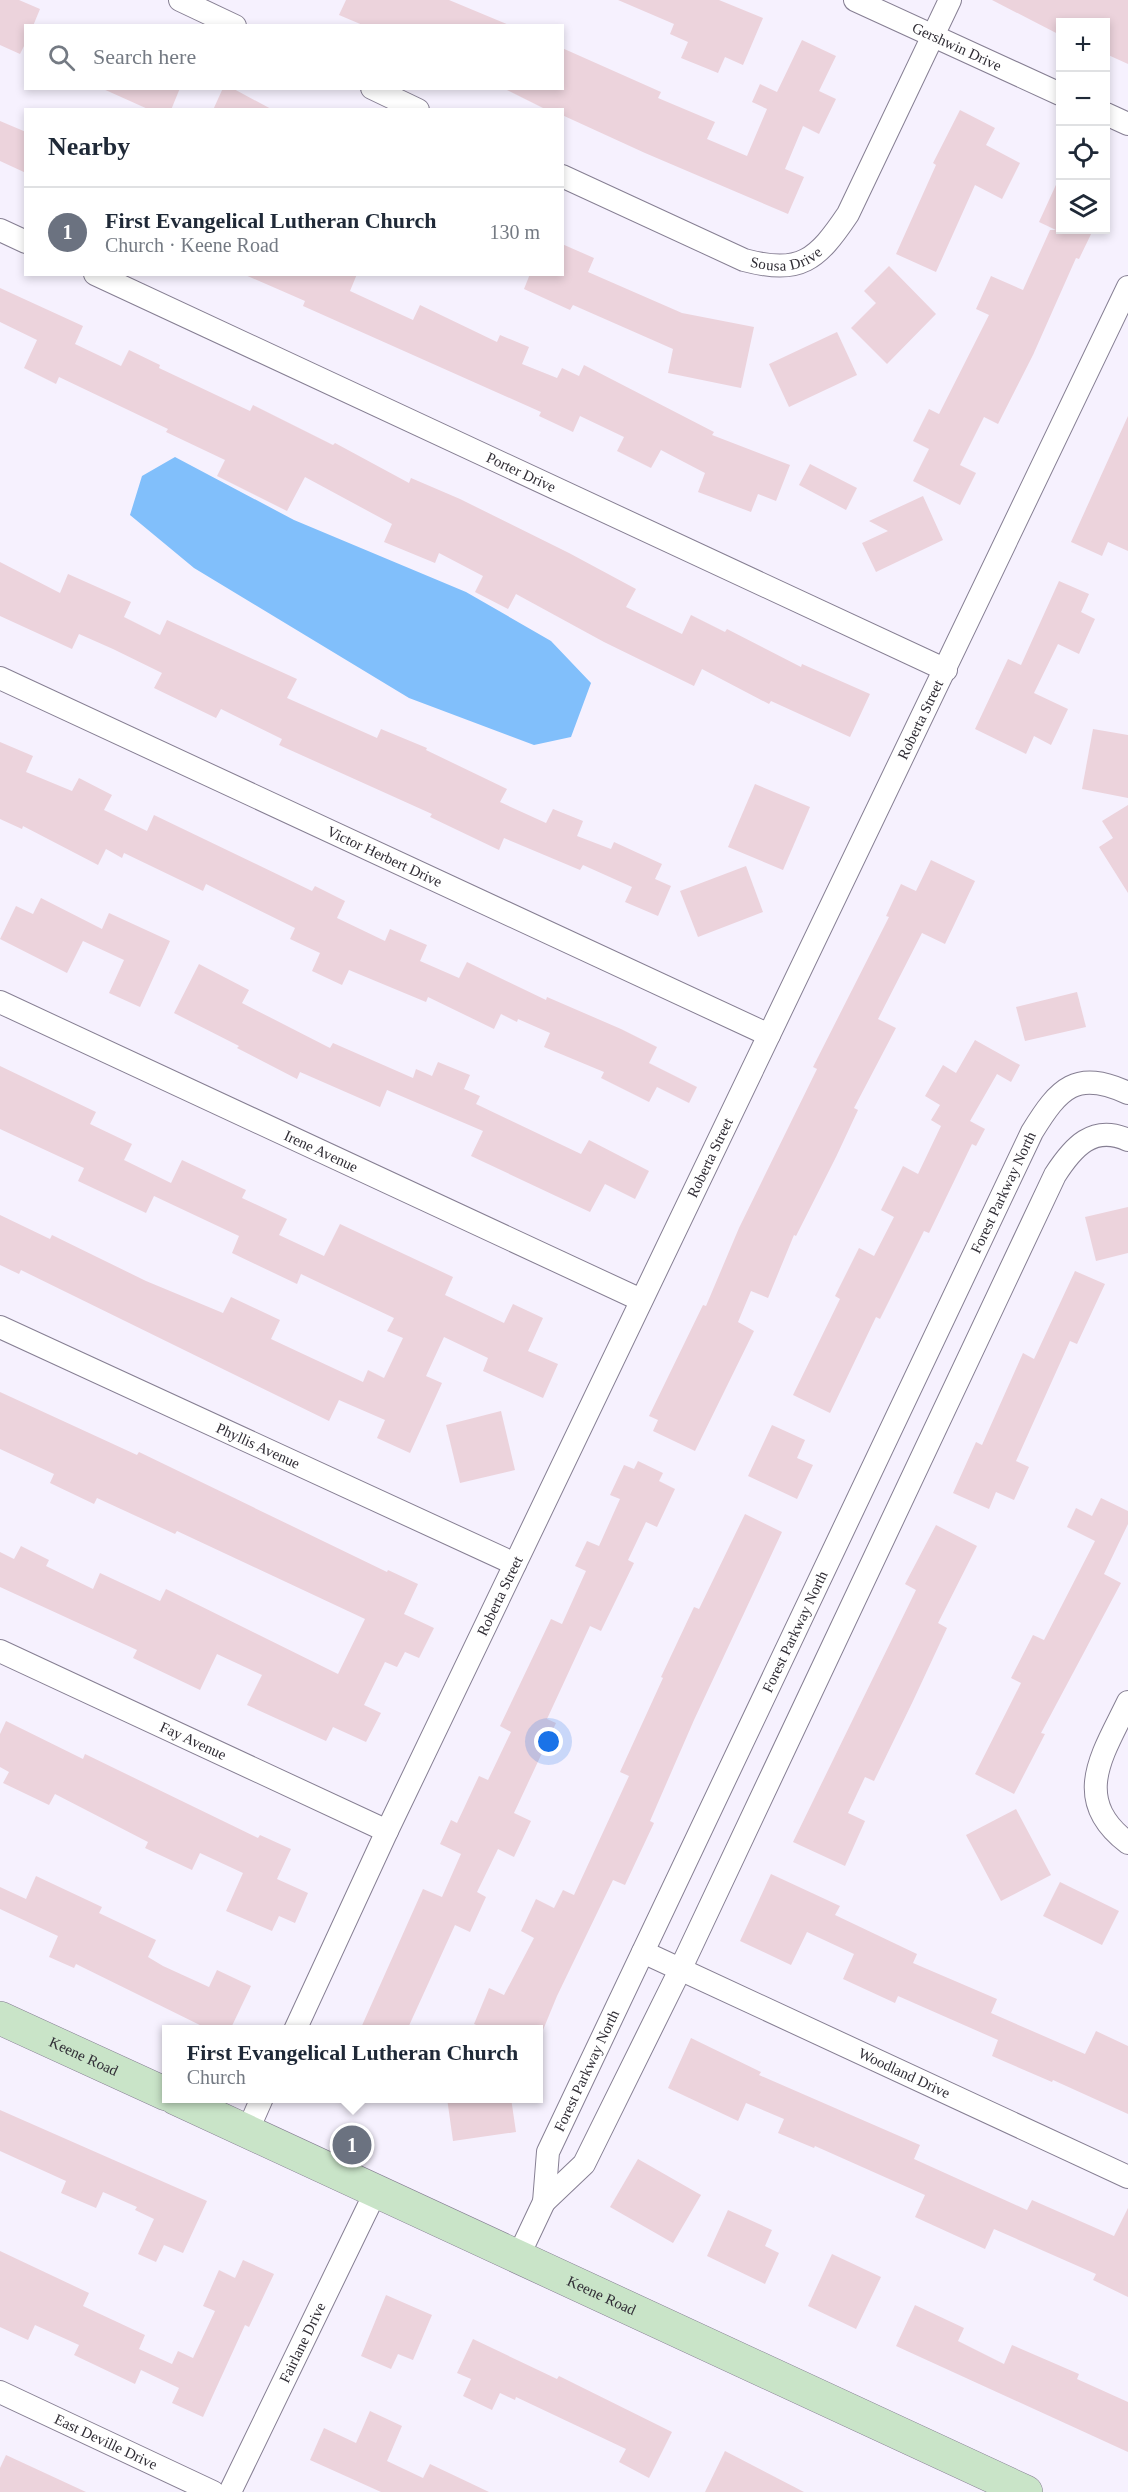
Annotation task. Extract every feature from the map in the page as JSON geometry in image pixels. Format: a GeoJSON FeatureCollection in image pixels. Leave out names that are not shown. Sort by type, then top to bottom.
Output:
{"type":"FeatureCollection","features":[{"type":"Feature","properties":{"kind":"main road","name":"Keene Road"},"geometry":{"type":"LineString","coordinates":[[0,2018],[162,2092]]}},
{"type":"Feature","properties":{"kind":"main road","name":"Keene Road"},"geometry":{"type":"LineString","coordinates":[[186,2103],[375,2193],[1026,2492]]}},
{"type":"Feature","properties":{"kind":"street"},"geometry":{"type":"LineString","coordinates":[[180,0],[231,24]]}},
{"type":"Feature","properties":{"kind":"street","name":"Gershwin Drive"},"geometry":{"type":"LineString","coordinates":[[855,0],[1056,92]]}},
{"type":"Feature","properties":{"kind":"street","name":"Sousa Drive"},"geometry":{"type":"LineString","coordinates":[[564,177],[744,260],[774,268],[806,261],[830,242],[848,214],[950,0]]}},
{"type":"Feature","properties":{"kind":"street"},"geometry":{"type":"LineString","coordinates":[[376,90],[414,108]]}},
{"type":"Feature","properties":{"kind":"street"},"geometry":{"type":"LineString","coordinates":[[1110,116],[1128,124]]}},
{"type":"Feature","properties":{"kind":"street"},"geometry":{"type":"LineString","coordinates":[[0,230],[24,241]]}},
{"type":"Feature","properties":{"kind":"street","name":"Porter Drive"},"geometry":{"type":"LineString","coordinates":[[99,276],[946,669]]}},
{"type":"Feature","properties":{"kind":"street","name":"Roberta Street"},"geometry":{"type":"LineString","coordinates":[[297,2025],[387,1831],[1128,287]]}},
{"type":"Feature","properties":{"kind":"street","name":"Victor Herbert Drive"},"geometry":{"type":"LineString","coordinates":[[0,678],[769,1035]]}},
{"type":"Feature","properties":{"kind":"street","name":"Irene Avenue"},"geometry":{"type":"LineString","coordinates":[[0,1002],[641,1300]]}},
{"type":"Feature","properties":{"kind":"street","name":"Forest Parkway North"},"geometry":{"type":"LineString","coordinates":[[518,2257],[544,2202],[548,2152],[936,1341],[1032,1132],[1050,1103],[1066,1089],[1081,1083],[1094,1082],[1128,1093]]}},
{"type":"Feature","properties":{"kind":"street","name":"Forest Parkway North"},"geometry":{"type":"LineString","coordinates":[[544,2202],[584,2164],[680,1970],[1055,1175],[1068,1155],[1094,1135],[1114,1133],[1128,1140]]}},
{"type":"Feature","properties":{"kind":"street","name":"Phyllis Avenue"},"geometry":{"type":"LineString","coordinates":[[0,1327],[515,1564]]}},
{"type":"Feature","properties":{"kind":"street"},"geometry":{"type":"LineString","coordinates":[[936,1341],[969,1356]]}},
{"type":"Feature","properties":{"kind":"street","name":"Fay Avenue"},"geometry":{"type":"LineString","coordinates":[[0,1652],[387,1831]]}},
{"type":"Feature","properties":{"kind":"street"},"geometry":{"type":"LineString","coordinates":[[1128,1702],[1104,1754],[1095,1782],[1098,1810],[1112,1831],[1128,1843]]}},
{"type":"Feature","properties":{"kind":"street","name":"Woodland Drive"},"geometry":{"type":"LineString","coordinates":[[643,1952],[1128,2177]]}},
{"type":"Feature","properties":{"kind":"street"},"geometry":{"type":"LineString","coordinates":[[247,2132],[260,2103]]}},
{"type":"Feature","properties":{"kind":"street","name":"Fairlane Drive"},"geometry":{"type":"LineString","coordinates":[[230,2492],[375,2193]]}},
{"type":"Feature","properties":{"kind":"street","name":"East Deville Drive"},"geometry":{"type":"LineString","coordinates":[[0,2392],[213,2492]]}},
{"type":"Feature","properties":{"kind":"water"},"geometry":{"type":"Polygon","coordinates":[[[175,457],[294,520],[466,592],[551,641],[591,683],[571,737],[534,745],[409,698],[194,568],[130,515],[142,476],[175,457]]]}},
{"type":"Feature","properties":{"kind":"building"},"geometry":{"type":"Polygon","coordinates":[[[0,0],[19,0],[40,9],[34,24],[24,24],[24,46],[20,54],[0,45],[0,0]]]}},
{"type":"Feature","properties":{"kind":"building"},"geometry":{"type":"Polygon","coordinates":[[[346,0],[449,0],[507,24],[360,24],[339,15],[346,0]]]}},
{"type":"Feature","properties":{"kind":"building"},"geometry":{"type":"Polygon","coordinates":[[[618,0],[719,0],[763,18],[743,65],[725,57],[718,73],[681,58],[688,42],[670,34],[674,24],[618,0]]]}},
{"type":"Feature","properties":{"kind":"building"},"geometry":{"type":"Polygon","coordinates":[[[992,0],[1128,0],[1128,64],[1110,56],[1110,18],[1056,18],[1056,33],[992,0]]]}},
{"type":"Feature","properties":{"kind":"building"},"geometry":{"type":"Polygon","coordinates":[[[802,40],[836,56],[819,91],[836,99],[819,134],[803,126],[785,169],[804,177],[788,214],[564,116],[564,108],[543,108],[507,90],[564,90],[564,49],[661,92],[658,98],[715,122],[707,139],[747,156],[767,109],[752,102],[760,84],[777,92],[802,40]]]}},
{"type":"Feature","properties":{"kind":"building"},"geometry":{"type":"Polygon","coordinates":[[[105,90],[179,90],[172,108],[146,108],[105,90]]]}},
{"type":"Feature","properties":{"kind":"building"},"geometry":{"type":"Polygon","coordinates":[[[222,90],[236,90],[269,108],[214,108],[222,90]]]}},
{"type":"Feature","properties":{"kind":"building"},"geometry":{"type":"Polygon","coordinates":[[[960,110],[995,128],[986,145],[1020,163],[1002,199],[975,185],[936,272],[896,254],[936,165],[933,163],[960,110]]]}},
{"type":"Feature","properties":{"kind":"building"},"geometry":{"type":"Polygon","coordinates":[[[0,121],[24,131],[24,172],[0,161],[0,121]]]}},
{"type":"Feature","properties":{"kind":"building"},"geometry":{"type":"Polygon","coordinates":[[[1056,185],[1056,230],[1039,222],[1056,185]]]}},
{"type":"Feature","properties":{"kind":"building"},"geometry":{"type":"Polygon","coordinates":[[[1050,230],[1056,230],[1056,234],[1091,234],[1079,259],[1076,258],[1033,355],[998,424],[984,417],[960,465],[976,473],[960,505],[913,481],[929,449],[913,441],[929,409],[939,414],[989,315],[976,309],[991,276],[1023,290],[1050,230]]]}},
{"type":"Feature","properties":{"kind":"building"},"geometry":{"type":"Polygon","coordinates":[[[564,245],[594,258],[588,272],[682,313],[754,327],[741,388],[668,373],[673,349],[573,305],[570,310],[524,289],[529,276],[564,276],[564,245]]]}},
{"type":"Feature","properties":{"kind":"building"},"geometry":{"type":"Polygon","coordinates":[[[889,266],[936,314],[887,364],[851,328],[876,303],[864,291],[889,266]]]}},
{"type":"Feature","properties":{"kind":"building"},"geometry":{"type":"Polygon","coordinates":[[[248,276],[356,276],[350,291],[413,320],[420,305],[497,342],[500,335],[529,347],[522,364],[557,378],[562,368],[579,376],[584,365],[714,432],[712,435],[790,465],[776,501],[758,494],[751,512],[698,492],[705,473],[661,450],[651,468],[617,451],[624,437],[580,416],[573,432],[539,416],[541,412],[303,306],[305,301],[248,276]]]}},
{"type":"Feature","properties":{"kind":"building"},"geometry":{"type":"Polygon","coordinates":[[[0,288],[83,326],[75,344],[121,366],[129,350],[160,365],[159,368],[250,411],[253,405],[333,445],[335,443],[409,483],[411,478],[460,499],[569,553],[636,589],[626,607],[682,634],[691,615],[725,632],[727,629],[801,667],[802,664],[870,694],[850,737],[771,701],[769,704],[702,669],[694,686],[604,642],[516,594],[508,609],[475,592],[483,576],[439,553],[435,563],[384,542],[392,524],[305,477],[287,511],[217,476],[225,460],[166,432],[168,429],[59,377],[56,384],[24,368],[37,340],[0,322],[0,288]]]}},
{"type":"Feature","properties":{"kind":"building"},"geometry":{"type":"Polygon","coordinates":[[[837,332],[857,375],[789,407],[769,364],[837,332]]]}},
{"type":"Feature","properties":{"kind":"building"},"geometry":{"type":"Polygon","coordinates":[[[1128,416],[1128,551],[1108,542],[1102,556],[1071,542],[1128,416]]]}},
{"type":"Feature","properties":{"kind":"building"},"geometry":{"type":"Polygon","coordinates":[[[810,464],[857,488],[846,510],[799,485],[810,464]]]}},
{"type":"Feature","properties":{"kind":"building"},"geometry":{"type":"Polygon","coordinates":[[[923,496],[943,540],[876,572],[862,543],[888,531],[869,521],[923,496]]]}},
{"type":"Feature","properties":{"kind":"building"},"geometry":{"type":"Polygon","coordinates":[[[0,562],[60,593],[68,574],[131,602],[124,617],[160,635],[167,620],[297,679],[287,698],[377,738],[381,729],[427,748],[426,750],[507,789],[500,802],[546,823],[553,809],[583,821],[577,836],[611,849],[614,842],[662,864],[655,879],[671,886],[658,916],[625,902],[632,887],[583,865],[580,870],[504,838],[499,850],[430,817],[432,814],[279,745],[282,739],[221,709],[216,718],[154,688],[162,673],[113,649],[79,634],[72,649],[0,616],[0,562]]]}},
{"type":"Feature","properties":{"kind":"building"},"geometry":{"type":"Polygon","coordinates":[[[1059,581],[1089,594],[1081,612],[1095,619],[1079,654],[1058,644],[1034,693],[1068,709],[1051,745],[1034,736],[1026,754],[975,729],[1008,659],[1021,665],[1059,581]]]}},
{"type":"Feature","properties":{"kind":"building"},"geometry":{"type":"Polygon","coordinates":[[[1093,729],[1128,735],[1128,798],[1082,789],[1093,729]]]}},
{"type":"Feature","properties":{"kind":"building"},"geometry":{"type":"Polygon","coordinates":[[[0,742],[33,756],[26,772],[72,791],[79,778],[112,795],[104,810],[147,831],[154,815],[312,891],[315,886],[345,901],[337,918],[385,941],[390,929],[427,945],[420,961],[459,978],[467,962],[546,1000],[547,997],[657,1047],[649,1063],[697,1087],[689,1103],[657,1087],[649,1102],[601,1078],[604,1072],[544,1047],[550,1033],[518,1019],[517,1022],[501,1014],[494,1029],[428,997],[426,1002],[349,970],[342,985],[312,971],[320,953],[290,939],[295,928],[206,884],[203,891],[124,853],[122,858],[106,849],[98,865],[23,826],[22,829],[0,819],[0,742]]]}},
{"type":"Feature","properties":{"kind":"building"},"geometry":{"type":"Polygon","coordinates":[[[755,784],[810,807],[783,870],[728,847],[755,784]]]}},
{"type":"Feature","properties":{"kind":"building"},"geometry":{"type":"Polygon","coordinates":[[[1128,805],[1128,893],[1099,847],[1113,838],[1102,821],[1128,805]]]}},
{"type":"Feature","properties":{"kind":"building"},"geometry":{"type":"Polygon","coordinates":[[[931,860],[975,881],[945,944],[922,933],[878,1019],[896,1028],[854,1108],[858,1110],[796,1236],[794,1235],[768,1298],[751,1291],[738,1322],[754,1331],[695,1451],[653,1431],[658,1420],[649,1416],[703,1305],[706,1306],[739,1228],[817,1069],[813,1067],[889,917],[886,916],[901,884],[916,891],[931,860]]]}},
{"type":"Feature","properties":{"kind":"building"},"geometry":{"type":"Polygon","coordinates":[[[746,866],[763,912],[698,937],[680,891],[746,866]]]}},
{"type":"Feature","properties":{"kind":"building"},"geometry":{"type":"Polygon","coordinates":[[[41,898],[102,929],[109,913],[170,941],[140,1007],[109,993],[124,960],[83,941],[67,973],[0,939],[16,906],[33,914],[41,898]]]}},
{"type":"Feature","properties":{"kind":"building"},"geometry":{"type":"Polygon","coordinates":[[[199,964],[249,990],[242,1003],[330,1048],[333,1043],[413,1078],[416,1069],[432,1076],[438,1062],[470,1075],[464,1089],[480,1096],[476,1104],[581,1154],[589,1140],[649,1171],[635,1199],[605,1184],[590,1212],[471,1156],[483,1131],[387,1090],[380,1107],[300,1072],[297,1079],[174,1013],[199,964]]]}},
{"type":"Feature","properties":{"kind":"building"},"geometry":{"type":"Polygon","coordinates":[[[1077,992],[1086,1027],[1025,1041],[1016,1007],[1077,992]]]}},
{"type":"Feature","properties":{"kind":"building"},"geometry":{"type":"Polygon","coordinates":[[[975,1040],[1020,1065],[1011,1082],[997,1074],[970,1121],[985,1129],[976,1146],[972,1144],[929,1233],[924,1231],[880,1319],[876,1317],[830,1413],[793,1395],[840,1299],[835,1296],[859,1248],[874,1256],[894,1217],[881,1210],[903,1166],[918,1174],[941,1126],[931,1120],[940,1105],[925,1096],[943,1065],[956,1073],[975,1040]]]}},
{"type":"Feature","properties":{"kind":"building"},"geometry":{"type":"Polygon","coordinates":[[[0,1066],[96,1112],[90,1124],[132,1144],[124,1160],[171,1183],[182,1160],[246,1190],[242,1198],[287,1219],[279,1235],[324,1256],[340,1224],[453,1277],[445,1295],[504,1323],[513,1304],[543,1318],[528,1351],[558,1364],[543,1398],[483,1371],[488,1358],[444,1337],[426,1376],[442,1383],[410,1453],[377,1438],[385,1420],[339,1400],[329,1421],[21,1270],[19,1274],[0,1265],[0,1215],[50,1239],[52,1235],[146,1281],[223,1313],[231,1297],[280,1320],[271,1339],[363,1382],[368,1370],[384,1378],[403,1338],[387,1331],[394,1318],[301,1274],[297,1284],[232,1253],[239,1236],[154,1196],[146,1213],[78,1181],[84,1168],[0,1129],[0,1066]]]}},
{"type":"Feature","properties":{"kind":"building"},"geometry":{"type":"Polygon","coordinates":[[[1128,1207],[1128,1253],[1096,1261],[1085,1217],[1128,1207]]]}},
{"type":"Feature","properties":{"kind":"building"},"geometry":{"type":"Polygon","coordinates":[[[1075,1271],[1105,1284],[1077,1344],[1070,1341],[1016,1461],[1029,1467],[1014,1500],[996,1492],[989,1509],[953,1493],[976,1442],[982,1445],[1023,1353],[1034,1359],[1075,1271]]]}},
{"type":"Feature","properties":{"kind":"building"},"geometry":{"type":"Polygon","coordinates":[[[0,1392],[137,1455],[139,1452],[387,1572],[388,1570],[418,1584],[404,1614],[434,1628],[419,1658],[405,1652],[397,1667],[385,1662],[364,1705],[381,1713],[366,1742],[333,1727],[326,1741],[247,1705],[262,1675],[217,1654],[200,1690],[133,1658],[137,1650],[0,1587],[0,1552],[14,1559],[21,1546],[49,1560],[46,1566],[93,1589],[100,1573],[160,1601],[166,1589],[338,1674],[365,1619],[177,1531],[175,1534],[97,1498],[94,1504],[50,1483],[54,1474],[0,1449],[0,1392]]]}},
{"type":"Feature","properties":{"kind":"building"},"geometry":{"type":"Polygon","coordinates":[[[501,1411],[515,1470],[460,1483],[446,1425],[501,1411]]]}},
{"type":"Feature","properties":{"kind":"building"},"geometry":{"type":"Polygon","coordinates":[[[772,1425],[805,1440],[797,1458],[813,1465],[797,1499],[748,1476],[772,1425]]]}},
{"type":"Feature","properties":{"kind":"building"},"geometry":{"type":"Polygon","coordinates":[[[638,1461],[663,1473],[659,1481],[675,1489],[657,1527],[646,1522],[628,1560],[634,1563],[601,1631],[590,1626],[547,1719],[556,1723],[514,1813],[531,1821],[514,1857],[498,1849],[477,1892],[486,1897],[470,1932],[455,1925],[409,2025],[362,2025],[423,1889],[442,1897],[461,1854],[440,1844],[451,1820],[457,1823],[479,1776],[488,1780],[511,1732],[500,1726],[551,1619],[562,1624],[586,1571],[575,1566],[587,1541],[599,1546],[620,1499],[610,1495],[624,1465],[634,1469],[638,1461]]]}},
{"type":"Feature","properties":{"kind":"building"},"geometry":{"type":"Polygon","coordinates":[[[1101,1498],[1128,1511],[1128,1524],[1104,1574],[1121,1583],[1041,1733],[1045,1734],[1014,1794],[975,1774],[1021,1683],[1011,1678],[1033,1635],[1044,1640],[1095,1541],[1067,1527],[1076,1508],[1092,1516],[1101,1498]]]}},
{"type":"Feature","properties":{"kind":"building"},"geometry":{"type":"Polygon","coordinates":[[[745,1514],[782,1532],[694,1720],[650,1821],[654,1823],[625,1885],[613,1880],[543,2030],[543,2025],[474,2024],[489,1988],[504,1995],[534,1938],[521,1931],[536,1899],[554,1908],[563,1890],[574,1895],[629,1776],[620,1772],[663,1678],[661,1677],[694,1607],[699,1609],[745,1514]]]}},
{"type":"Feature","properties":{"kind":"building"},"geometry":{"type":"Polygon","coordinates":[[[936,1525],[977,1546],[938,1623],[947,1628],[913,1701],[874,1781],[865,1777],[848,1813],[865,1821],[845,1866],[793,1842],[916,1590],[905,1584],[936,1525]]]}},
{"type":"Feature","properties":{"kind":"building"},"geometry":{"type":"Polygon","coordinates":[[[6,1721],[83,1759],[85,1754],[258,1838],[260,1835],[291,1849],[277,1879],[308,1893],[295,1923],[279,1916],[272,1931],[226,1911],[243,1873],[200,1853],[192,1870],[145,1848],[148,1842],[55,1794],[49,1805],[3,1783],[9,1772],[0,1767],[0,1734],[6,1721]]]}},
{"type":"Feature","properties":{"kind":"building"},"geometry":{"type":"Polygon","coordinates":[[[1016,1809],[1051,1875],[1001,1901],[966,1835],[1016,1809]]]}},
{"type":"Feature","properties":{"kind":"building"},"geometry":{"type":"Polygon","coordinates":[[[771,1874],[840,1906],[835,1915],[917,1954],[913,1963],[997,1999],[991,2013],[1085,2054],[1096,2031],[1128,2046],[1128,2114],[1053,2080],[1052,2082],[992,2056],[998,2040],[898,1996],[895,2003],[843,1979],[854,1954],[807,1932],[791,1965],[740,1941],[771,1874]]]}},
{"type":"Feature","properties":{"kind":"building"},"geometry":{"type":"Polygon","coordinates":[[[36,1876],[102,1907],[99,1913],[156,1940],[148,1957],[163,1966],[209,1987],[217,1970],[251,1986],[232,2025],[200,2025],[76,1964],[74,1968],[49,1957],[58,1936],[0,1909],[0,1887],[26,1899],[36,1876]]]}},
{"type":"Feature","properties":{"kind":"building"},"geometry":{"type":"Polygon","coordinates":[[[1060,1882],[1119,1911],[1102,1945],[1043,1916],[1060,1882]]]}},
{"type":"Feature","properties":{"kind":"building"},"geometry":{"type":"Polygon","coordinates":[[[691,2038],[761,2072],[759,2075],[920,2145],[914,2159],[1027,2210],[1032,2200],[1114,2236],[1128,2208],[1128,2297],[1093,2280],[1096,2274],[994,2229],[985,2249],[915,2217],[925,2195],[815,2146],[814,2148],[778,2133],[784,2119],[746,2103],[738,2121],[668,2088],[691,2038]]]}},
{"type":"Feature","properties":{"kind":"building"},"geometry":{"type":"Polygon","coordinates":[[[448,2103],[512,2103],[516,2132],[453,2141],[448,2103]]]}},
{"type":"Feature","properties":{"kind":"building"},"geometry":{"type":"Polygon","coordinates":[[[0,2110],[207,2201],[183,2253],[164,2245],[156,2262],[138,2254],[154,2219],[135,2210],[137,2207],[103,2192],[96,2208],[61,2193],[66,2181],[0,2151],[0,2110]]]}},
{"type":"Feature","properties":{"kind":"building"},"geometry":{"type":"Polygon","coordinates":[[[638,2159],[701,2195],[673,2243],[610,2207],[638,2159]]]}},
{"type":"Feature","properties":{"kind":"building"},"geometry":{"type":"Polygon","coordinates":[[[728,2210],[772,2230],[765,2246],[779,2253],[765,2284],[707,2256],[728,2210]]]}},
{"type":"Feature","properties":{"kind":"building"},"geometry":{"type":"Polygon","coordinates":[[[0,2251],[89,2293],[83,2306],[145,2335],[139,2349],[172,2364],[178,2351],[193,2358],[215,2311],[203,2306],[219,2270],[235,2278],[243,2260],[274,2274],[249,2327],[245,2325],[203,2417],[172,2403],[179,2388],[141,2370],[135,2384],[74,2355],[79,2345],[35,2325],[28,2340],[0,2327],[0,2251]]]}},
{"type":"Feature","properties":{"kind":"building"},"geometry":{"type":"Polygon","coordinates":[[[832,2254],[881,2277],[856,2329],[808,2306],[832,2254]]]}},
{"type":"Feature","properties":{"kind":"building"},"geometry":{"type":"Polygon","coordinates":[[[386,2295],[432,2315],[413,2360],[398,2354],[391,2369],[361,2356],[386,2295]]]}},
{"type":"Feature","properties":{"kind":"building"},"geometry":{"type":"Polygon","coordinates":[[[915,2305],[964,2328],[958,2341],[1004,2364],[1012,2345],[1079,2374],[1077,2379],[1128,2402],[1128,2452],[896,2346],[915,2305]]]}},
{"type":"Feature","properties":{"kind":"building"},"geometry":{"type":"Polygon","coordinates":[[[473,2339],[557,2379],[559,2376],[672,2432],[649,2478],[619,2462],[626,2449],[516,2397],[515,2400],[500,2393],[492,2410],[463,2396],[471,2379],[457,2373],[473,2339]]]}},
{"type":"Feature","properties":{"kind":"building"},"geometry":{"type":"Polygon","coordinates":[[[370,2411],[402,2426],[387,2461],[423,2478],[430,2464],[489,2492],[381,2492],[310,2460],[324,2428],[356,2443],[370,2411]]]}},
{"type":"Feature","properties":{"kind":"building"},"geometry":{"type":"Polygon","coordinates":[[[725,2451],[804,2492],[705,2492],[725,2451]]]}},
{"type":"Feature","properties":{"kind":"building"},"geometry":{"type":"Polygon","coordinates":[[[6,2455],[86,2492],[0,2492],[0,2468],[6,2455]]]}},
{"type":"Feature","properties":{"kind":"place","name":"First Evangelical Lutheran Church"},"geometry":{"type":"Point","coordinates":[352,2145]}}]}
